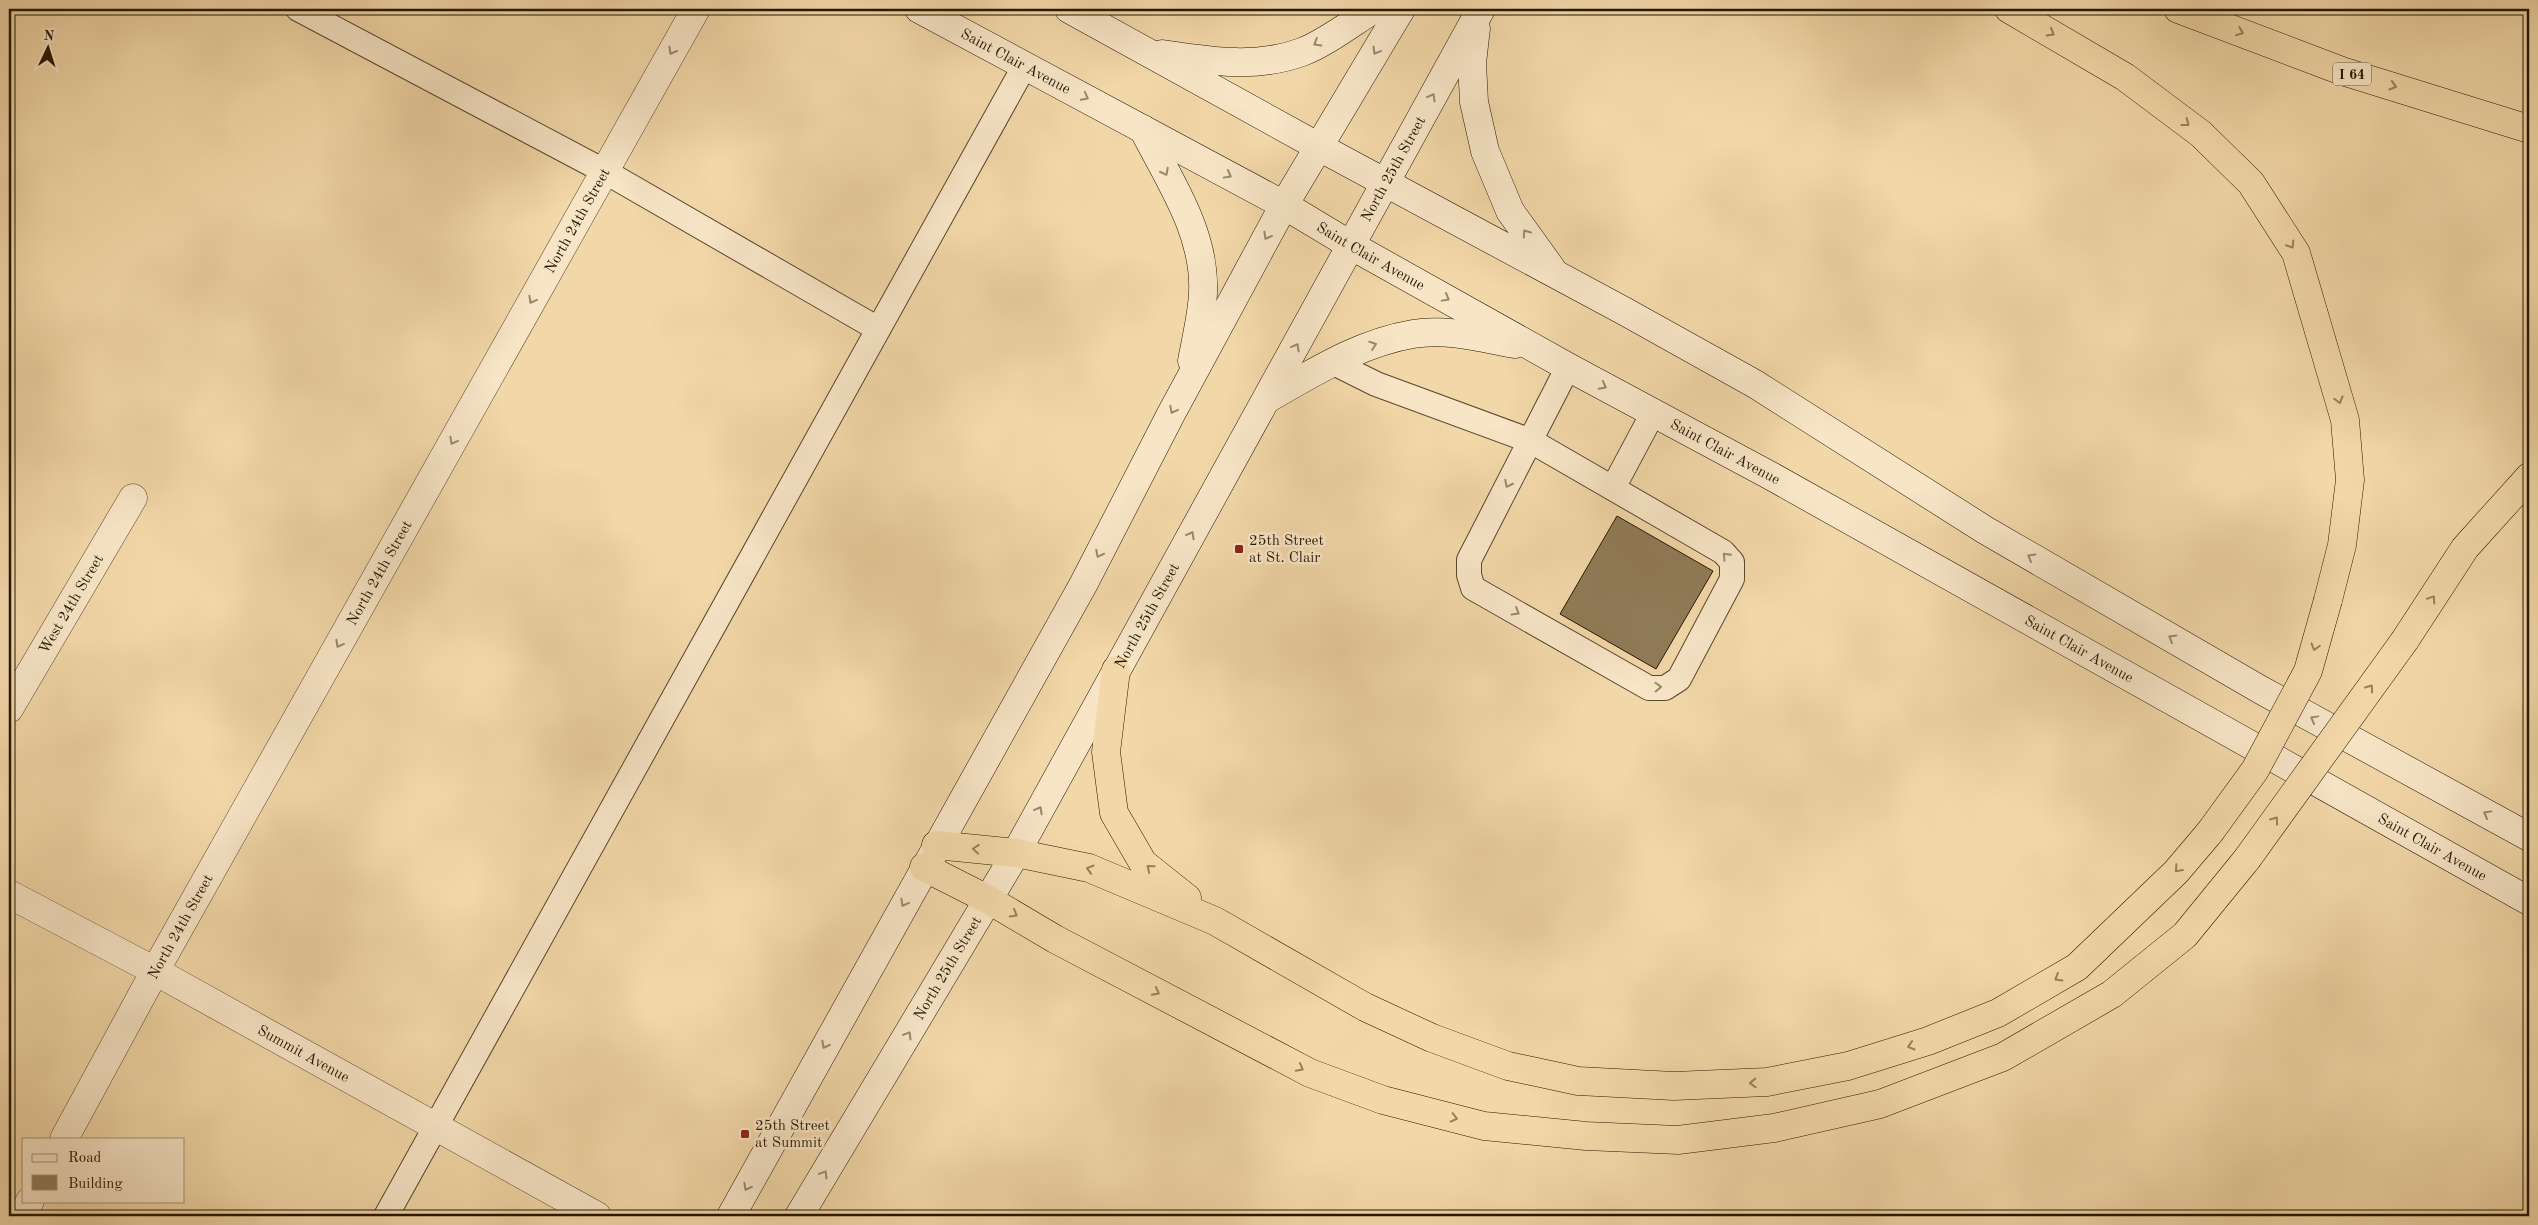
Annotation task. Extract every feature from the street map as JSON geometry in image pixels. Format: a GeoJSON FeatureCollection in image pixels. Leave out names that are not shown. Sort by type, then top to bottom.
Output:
{"type":"FeatureCollection","features":[{"type":"Feature","properties":{"kind":"highway"},"geometry":{"type":"LineString","coordinates":[[930,856],[1016,853],[1089,868],[1216,921],[1365,1006],[1432,1038],[1508,1066],[1578,1081],[1674,1086],[1768,1082],[1848,1066],[1928,1041],[1998,1014],[2077,967],[2176,872],[2210,832],[2255,770],[2308,671],[2342,544],[2350,480],[2344,420],[2330,365],[2296,253],[2251,183],[2201,134],[2125,77],[2009,9]]}},
{"type":"Feature","properties":{"kind":"highway","name":"I 64"},"geometry":{"type":"LineString","coordinates":[[2178,9],[2342,71],[2529,129]]}},
{"type":"Feature","properties":{"kind":"highway"},"geometry":{"type":"LineString","coordinates":[[930,856],[989,900],[1055,939],[1310,1073],[1383,1100],[1484,1126],[1586,1136],[1678,1140],[1774,1128],[1880,1104],[2003,1057],[2112,994],[2185,935],[2247,860],[2405,640],[2465,548],[2529,478]]}},
{"type":"Feature","properties":{"kind":"highway"},"geometry":{"type":"LineString","coordinates":[[1116,670],[1106,752],[1114,813],[1143,862],[1216,921]]}},
{"type":"Feature","properties":{"kind":"main road","name":"North 24th Street"},"geometry":{"type":"LineString","coordinates":[[65,1138],[155,971],[696,9]]}},
{"type":"Feature","properties":{"kind":"main road","name":"Saint Clair Avenue"},"geometry":{"type":"LineString","coordinates":[[919,9],[1284,205],[1352,246],[1568,367],[1788,485],[2529,901]]}},
{"type":"Feature","properties":{"kind":"main road"},"geometry":{"type":"LineString","coordinates":[[1069,9],[1755,384],[1994,536],[2261,690],[2529,837]]}},
{"type":"Feature","properties":{"kind":"main road"},"geometry":{"type":"LineString","coordinates":[[1146,52],[1220,62],[1269,62],[1303,52],[1374,9]]}},
{"type":"Feature","properties":{"kind":"main road"},"geometry":{"type":"LineString","coordinates":[[731,1216],[930,856],[1083,585],[1189,381],[1284,205],[1401,9]]}},
{"type":"Feature","properties":{"kind":"main road"},"geometry":{"type":"LineString","coordinates":[[1479,12],[1472,63],[1474,102],[1485,151],[1510,211],[1555,273]]}},
{"type":"Feature","properties":{"kind":"main road","name":"North 25th Street"},"geometry":{"type":"LineString","coordinates":[[799,1216],[1016,853],[1352,246],[1385,182],[1479,12]]}},
{"type":"Feature","properties":{"kind":"main road"},"geometry":{"type":"LineString","coordinates":[[1143,129],[1191,223],[1202,266],[1203,294],[1189,381]]}},
{"type":"Feature","properties":{"kind":"main road"},"geometry":{"type":"LineString","coordinates":[[1267,399],[1347,354],[1414,334],[1451,333],[1534,347]]}},
{"type":"Feature","properties":{"kind":"main road","name":"West 24th Street"},"geometry":{"type":"LineString","coordinates":[[9,710],[133,498]]}},
{"type":"Feature","properties":{"kind":"main road","name":"Summit Avenue"},"geometry":{"type":"LineString","coordinates":[[9,894],[155,971],[597,1216]]}},
{"type":"Feature","properties":{"kind":"main road"},"geometry":{"type":"LineString","coordinates":[[22,1216],[29,1202]]}},
{"type":"Feature","properties":{"kind":"lane"},"geometry":{"type":"LineString","coordinates":[[298,9],[604,172],[878,329]]}},
{"type":"Feature","properties":{"kind":"lane"},"geometry":{"type":"LineString","coordinates":[[386,1216],[1025,65]]}},
{"type":"Feature","properties":{"kind":"lane"},"geometry":{"type":"LineString","coordinates":[[1332,362],[1376,384],[1531,441],[1723,552],[1732,562],[1732,579],[1679,679],[1665,688],[1649,688],[1474,588],[1468,574],[1470,560],[1531,441],[1568,367]]}},
{"type":"Feature","properties":{"kind":"lane"},"geometry":{"type":"LineString","coordinates":[[1613,488],[1653,413]]}},
{"type":"Feature","properties":{"kind":"building"},"geometry":{"type":"Polygon","coordinates":[[[1617,516],[1713,571],[1656,669],[1560,614],[1617,516]]]}},
{"type":"Feature","properties":{"kind":"place","name":"25th Street at St. Clair"},"geometry":{"type":"Point","coordinates":[1239,549]}},
{"type":"Feature","properties":{"kind":"place","name":"25th Street at Summit"},"geometry":{"type":"Point","coordinates":[745,1134]}}]}
